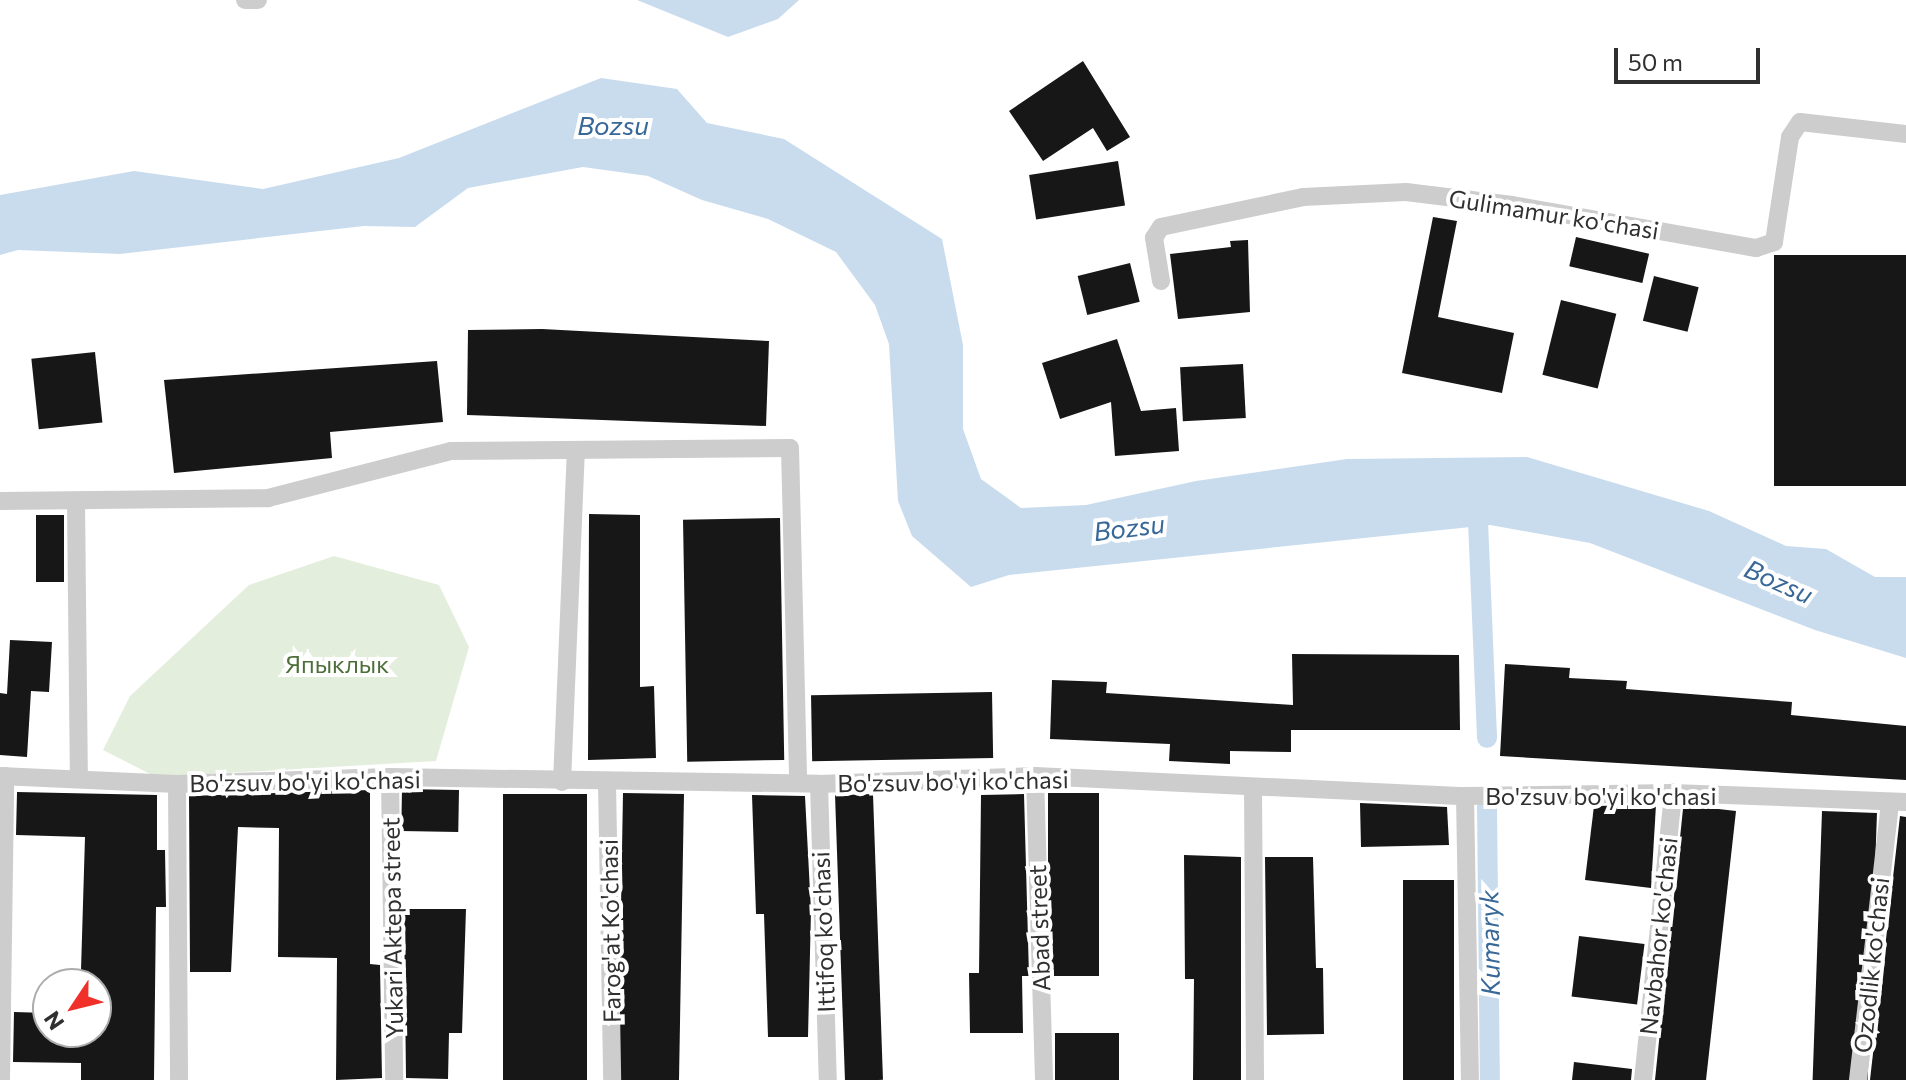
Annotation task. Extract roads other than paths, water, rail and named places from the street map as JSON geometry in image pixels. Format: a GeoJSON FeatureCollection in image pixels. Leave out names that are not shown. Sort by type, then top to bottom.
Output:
{"type":"FeatureCollection","features":[{"type":"Feature","properties":{"kind":"street"},"geometry":{"type":"LineString","coordinates":[[245,0],[258,0]]}},
{"type":"Feature","properties":{"kind":"street","name":"Gulimamur ko'chasi"},"geometry":{"type":"LineString","coordinates":[[1161,281],[1154,238],[1161,227],[1176,220],[1303,197],[1406,192],[1756,248],[1774,242],[1790,137],[1800,122],[1906,134]]}},
{"type":"Feature","properties":{"kind":"street"},"geometry":{"type":"LineString","coordinates":[[0,501],[268,498],[451,451],[790,448],[798,783]]}},
{"type":"Feature","properties":{"kind":"street"},"geometry":{"type":"LineString","coordinates":[[562,782],[576,450]]}},
{"type":"Feature","properties":{"kind":"street"},"geometry":{"type":"LineString","coordinates":[[76,502],[79,778]]}},
{"type":"Feature","properties":{"kind":"street"},"geometry":{"type":"LineString","coordinates":[[1,1080],[3,776]]}},
{"type":"Feature","properties":{"kind":"street","name":"Bo'zsuv bo'yi ko'chasi"},"geometry":{"type":"LineString","coordinates":[[3,776],[177,784],[390,777],[819,784],[1035,776],[1465,796],[1673,793],[1898,802]]}},
{"type":"Feature","properties":{"kind":"street","name":"Abad street"},"geometry":{"type":"LineString","coordinates":[[1035,776],[1044,1080]]}},
{"type":"Feature","properties":{"kind":"street","name":"Yukari Aktepa street"},"geometry":{"type":"LineString","coordinates":[[390,777],[394,1080]]}},
{"type":"Feature","properties":{"kind":"street","name":"Farog'at Ko'chasi"},"geometry":{"type":"LineString","coordinates":[[607,782],[612,1080]]}},
{"type":"Feature","properties":{"kind":"street"},"geometry":{"type":"LineString","coordinates":[[177,784],[179,1080]]}},
{"type":"Feature","properties":{"kind":"street","name":"Ittifoq ko'chasi"},"geometry":{"type":"LineString","coordinates":[[819,784],[828,1080]]}},
{"type":"Feature","properties":{"kind":"street"},"geometry":{"type":"LineString","coordinates":[[1253,788],[1255,1080]]}},
{"type":"Feature","properties":{"kind":"street","name":"Navbahor ko'chasi"},"geometry":{"type":"LineString","coordinates":[[1643,1080],[1673,793]]}},
{"type":"Feature","properties":{"kind":"street"},"geometry":{"type":"LineString","coordinates":[[1465,796],[1470,1080]]}},
{"type":"Feature","properties":{"kind":"street","name":"Ozodlik ko'chasi"},"geometry":{"type":"LineString","coordinates":[[1858,1080],[1898,802]]}},
{"type":"Feature","properties":{"kind":"water"},"geometry":{"type":"Polygon","coordinates":[[[637,0],[799,0],[778,19],[728,37],[637,0]]]}},
{"type":"Feature","properties":{"kind":"water","name":"Bozsu"},"geometry":{"type":"Polygon","coordinates":[[[601,78],[677,89],[707,123],[784,139],[942,239],[963,345],[963,429],[981,479],[1021,508],[1086,505],[1196,481],[1347,459],[1527,457],[1709,511],[1786,546],[1826,549],[1875,577],[1906,577],[1906,658],[1815,630],[1590,543],[1490,525],[1009,575],[971,587],[912,536],[898,501],[889,344],[875,305],[836,252],[768,219],[702,200],[648,176],[583,167],[468,188],[415,227],[364,226],[120,254],[18,250],[0,255],[0,195],[134,171],[263,189],[399,158],[601,78]]]}},
{"type":"Feature","properties":{"kind":"waterway","name":"Kumaryk"},"geometry":{"type":"LineString","coordinates":[[1477,498],[1487,738]]}},
{"type":"Feature","properties":{"kind":"waterway","name":"Kumaryk"},"geometry":{"type":"LineString","coordinates":[[1487,806],[1490,1080]]}},
{"type":"Feature","properties":{"kind":"park label","name":"Япыклык"},"geometry":{"type":"Point","coordinates":[337,664]}}]}
